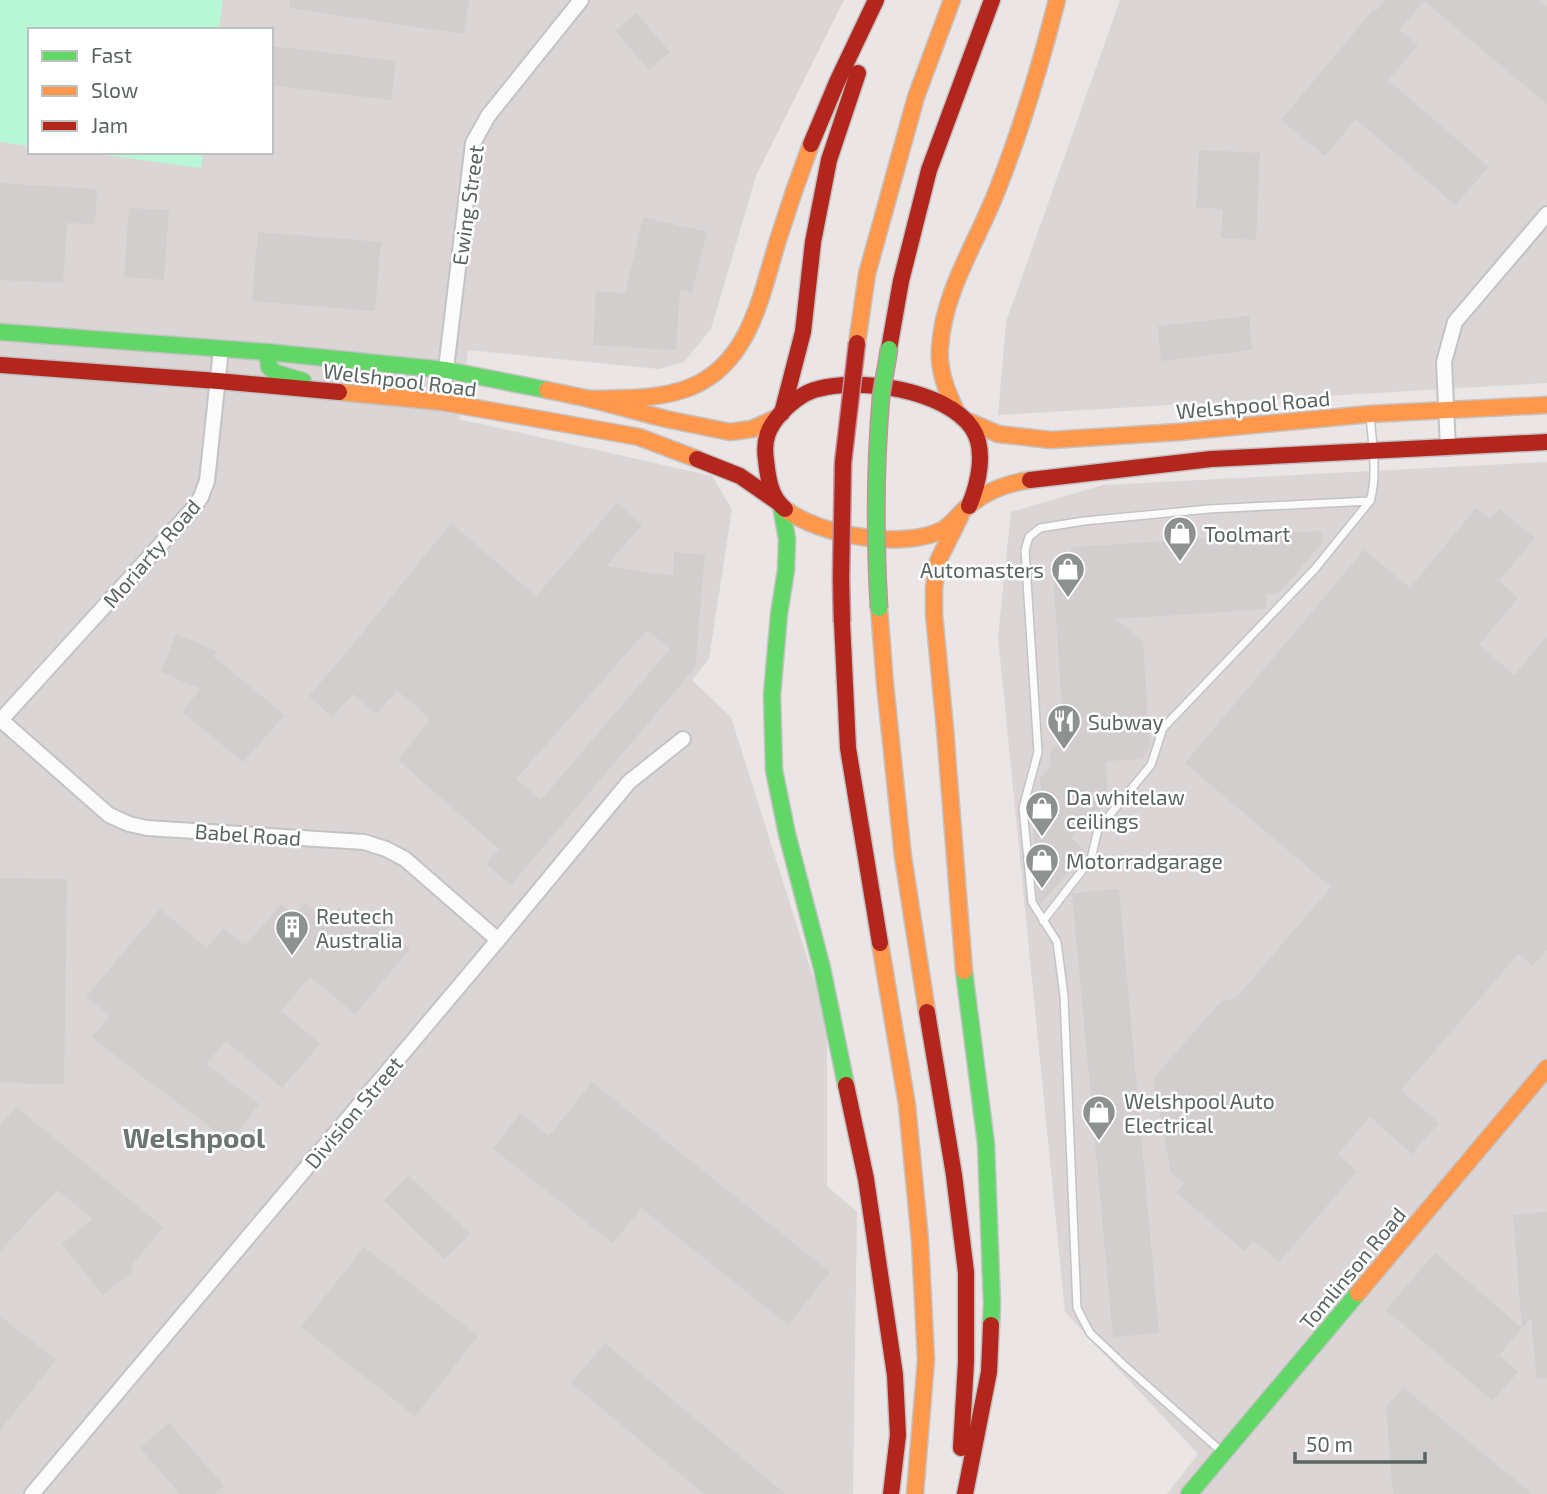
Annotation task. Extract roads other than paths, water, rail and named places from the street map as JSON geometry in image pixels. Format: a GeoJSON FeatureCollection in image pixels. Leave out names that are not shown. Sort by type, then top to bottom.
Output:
{"type":"FeatureCollection","features":[{"type":"Feature","properties":{"kind":"main road"},"geometry":{"type":"LineString","coordinates":[[590,399],[661,397],[683,391],[722,368],[741,346],[817,129],[876,0]]}},
{"type":"Feature","properties":{"kind":"main road"},"geometry":{"type":"LineString","coordinates":[[781,415],[803,332],[813,242],[829,160],[850,93],[886,0]]}},
{"type":"Feature","properties":{"kind":"main road"},"geometry":{"type":"LineString","coordinates":[[915,1494],[926,1360],[920,1241],[908,1105],[848,748],[841,578],[843,463],[867,274],[916,97],[952,0]]}},
{"type":"Feature","properties":{"kind":"main road"},"geometry":{"type":"LineString","coordinates":[[954,1494],[960,1452],[966,1362],[966,1272],[954,1175],[903,857],[879,608],[876,548],[877,468],[881,400],[901,281],[929,170],[992,0]]}},
{"type":"Feature","properties":{"kind":"main road"},"geometry":{"type":"LineString","coordinates":[[965,1494],[989,1372],[992,1304],[986,1144],[963,964],[934,588],[938,561],[979,482],[981,464],[976,436],[961,416],[944,384],[940,348],[944,312],[997,190],[1019,131],[1057,0]]}},
{"type":"Feature","properties":{"kind":"main road","name":"Welshpool Road"},"geometry":{"type":"LineString","coordinates":[[0,332],[267,352],[446,370],[590,399],[730,432],[752,429],[781,415]]}},
{"type":"Feature","properties":{"kind":"main road"},"geometry":{"type":"LineString","coordinates":[[267,352],[269,366],[276,373],[313,383],[331,392]]}},
{"type":"Feature","properties":{"kind":"main road","name":"Welshpool Road"},"geometry":{"type":"LineString","coordinates":[[0,365],[218,381],[442,402],[639,437],[740,476],[780,505]]}},
{"type":"Feature","properties":{"kind":"main road"},"geometry":{"type":"LineString","coordinates":[[891,1494],[898,1435],[895,1374],[866,1179],[822,968],[787,834],[774,770],[772,695],[787,539],[780,505],[770,484],[765,444],[768,433],[789,405],[815,389],[833,386],[872,385],[903,390],[936,401],[961,416]]}},
{"type":"Feature","properties":{"kind":"main road","name":"Welshpool Road"},"geometry":{"type":"LineString","coordinates":[[961,416],[998,434],[1051,440],[1179,432],[1370,414],[1547,405]]}},
{"type":"Feature","properties":{"kind":"main road"},"geometry":{"type":"LineString","coordinates":[[780,505],[797,519],[838,533],[877,538],[923,536],[941,530],[998,487],[1027,480],[1211,459],[1547,442]]}},
{"type":"Feature","properties":{"kind":"main road","name":"Tomlinson Road"},"geometry":{"type":"LineString","coordinates":[[1189,1494],[1547,1068]]}},
{"type":"Feature","properties":{"kind":"street","name":"Ewing Street"},"geometry":{"type":"LineString","coordinates":[[442,402],[473,143],[488,116],[581,0]]}},
{"type":"Feature","properties":{"kind":"street"},"geometry":{"type":"LineString","coordinates":[[1448,448],[1444,362],[1455,322],[1547,214]]}},
{"type":"Feature","properties":{"kind":"street","name":"Moriarty Road"},"geometry":{"type":"LineString","coordinates":[[1,720],[201,497],[207,481],[221,349]]}},
{"type":"Feature","properties":{"kind":"street","name":"Babel Road"},"geometry":{"type":"LineString","coordinates":[[1,720],[109,815],[129,824],[147,828],[364,842],[405,859],[499,940]]}},
{"type":"Feature","properties":{"kind":"street","name":"Division Street"},"geometry":{"type":"LineString","coordinates":[[32,1494],[629,782],[683,739]]}},
{"type":"Feature","properties":{"kind":"lane"},"geometry":{"type":"LineString","coordinates":[[1043,921],[1091,859],[1098,829],[1151,765],[1163,728],[1314,570],[1370,501],[1373,492],[1373,452],[1370,414]]}},
{"type":"Feature","properties":{"kind":"lane"},"geometry":{"type":"LineString","coordinates":[[1223,1453],[1090,1333],[1077,1308],[1064,996],[1057,942],[1032,902],[1023,808],[1038,752],[1025,550],[1029,537],[1040,528],[1084,521],[1209,509],[1370,501]]}},
{"type":"Feature","properties":{"kind":"place","name":"Toolmart"},"geometry":{"type":"Point","coordinates":[1180,563]}},
{"type":"Feature","properties":{"kind":"place","name":"Automasters"},"geometry":{"type":"Point","coordinates":[1068,599]}},
{"type":"Feature","properties":{"kind":"place","name":"Subway"},"geometry":{"type":"Point","coordinates":[1064,751]}},
{"type":"Feature","properties":{"kind":"place","name":"Da whitelaw ceilings"},"geometry":{"type":"Point","coordinates":[1042,838]}},
{"type":"Feature","properties":{"kind":"place","name":"Motorradgarage"},"geometry":{"type":"Point","coordinates":[1042,890]}},
{"type":"Feature","properties":{"kind":"place","name":"Reutech Australia"},"geometry":{"type":"Point","coordinates":[292,957]}},
{"type":"Feature","properties":{"kind":"place","name":"Welshpool Auto Electrical"},"geometry":{"type":"Point","coordinates":[1099,1142]}},
{"type":"Feature","properties":{"kind":"district","name":"Welshpool"},"geometry":{"type":"Point","coordinates":[194,1137]}}]}
